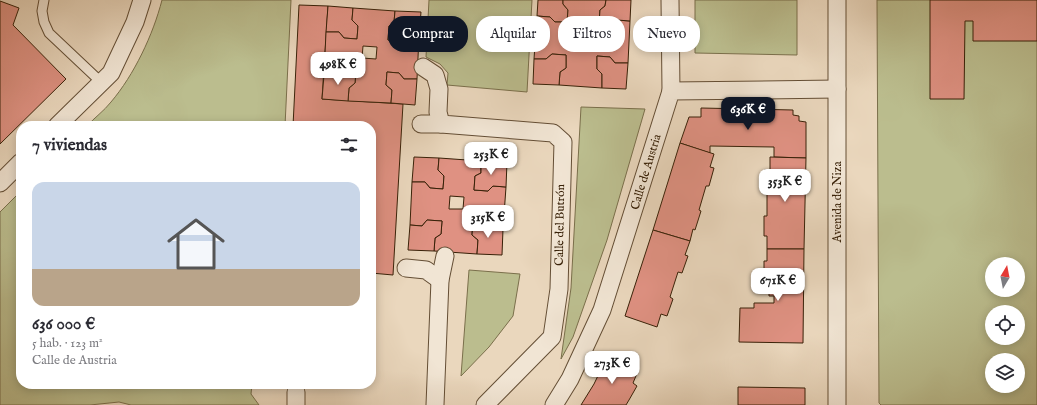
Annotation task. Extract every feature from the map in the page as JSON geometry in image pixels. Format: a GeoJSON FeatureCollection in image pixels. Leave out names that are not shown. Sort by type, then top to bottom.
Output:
{"type":"FeatureCollection","features":[{"type":"Feature","properties":{"kind":"street"},"geometry":{"type":"LineString","coordinates":[[62,121],[111,73],[135,22],[142,0]]}},
{"type":"Feature","properties":{"kind":"street","name":"Calle de Austria"},"geometry":{"type":"LineString","coordinates":[[554,405],[570,380],[602,310],[671,91],[670,0]]}},
{"type":"Feature","properties":{"kind":"street","name":"Avenida de Niza"},"geometry":{"type":"LineString","coordinates":[[837,0],[837,405]]}},
{"type":"Feature","properties":{"kind":"street"},"geometry":{"type":"LineString","coordinates":[[423,67],[435,75],[439,89],[438,112],[441,124]]}},
{"type":"Feature","properties":{"kind":"street"},"geometry":{"type":"LineString","coordinates":[[671,91],[837,90]]}},
{"type":"Feature","properties":{"kind":"street","name":"Calle del Butrón"},"geometry":{"type":"LineString","coordinates":[[422,124],[441,124],[553,133],[563,142],[559,289],[552,336],[485,405]]}},
{"type":"Feature","properties":{"kind":"street"},"geometry":{"type":"LineString","coordinates":[[0,183],[16,167]]}},
{"type":"Feature","properties":{"kind":"street"},"geometry":{"type":"LineString","coordinates":[[435,405],[440,280],[445,256]]}},
{"type":"Feature","properties":{"kind":"street"},"geometry":{"type":"LineString","coordinates":[[406,268],[426,270],[440,280]]}},
{"type":"Feature","properties":{"kind":"lane"},"geometry":{"type":"LineString","coordinates":[[44,0],[42,11],[44,22],[49,33],[102,83]]}},
{"type":"Feature","properties":{"kind":"green space"},"geometry":{"type":"Polygon","coordinates":[[[162,0],[291,0],[285,121],[92,121],[111,102],[135,67],[148,41],[162,0]]]}},
{"type":"Feature","properties":{"kind":"green space"},"geometry":{"type":"Polygon","coordinates":[[[429,0],[532,0],[531,16],[476,16],[476,52],[529,52],[527,92],[447,85],[448,73],[440,64],[426,57],[426,52],[468,52],[468,16],[428,16],[429,0]]]}},
{"type":"Feature","properties":{"kind":"green space"},"geometry":{"type":"Polygon","coordinates":[[[695,0],[797,0],[797,55],[695,53],[700,52],[700,16],[695,16],[695,0]]]}},
{"type":"Feature","properties":{"kind":"green space"},"geometry":{"type":"Polygon","coordinates":[[[877,0],[1037,0],[1037,405],[881,405],[879,403],[877,0]]]}},
{"type":"Feature","properties":{"kind":"green space"},"geometry":{"type":"Polygon","coordinates":[[[581,107],[645,109],[607,240],[573,337],[561,359],[571,288],[581,107]]]}},
{"type":"Feature","properties":{"kind":"green space"},"geometry":{"type":"Polygon","coordinates":[[[16,196],[16,389],[252,389],[251,394],[259,405],[131,405],[119,402],[90,405],[0,405],[0,212],[16,196]]]}},
{"type":"Feature","properties":{"kind":"green space"},"geometry":{"type":"Polygon","coordinates":[[[469,270],[520,274],[513,316],[489,347],[461,376],[469,270]]]}},
{"type":"Feature","properties":{"kind":"building"},"geometry":{"type":"Polygon","coordinates":[[[538,0],[563,0],[563,4],[568,10],[568,16],[558,16],[558,22],[555,22],[550,16],[537,16],[538,0]]]}},
{"type":"Feature","properties":{"kind":"building"},"geometry":{"type":"Polygon","coordinates":[[[563,0],[606,0],[605,6],[600,10],[600,16],[568,16],[568,10],[563,4],[563,0]]]}},
{"type":"Feature","properties":{"kind":"building"},"geometry":{"type":"Polygon","coordinates":[[[606,0],[631,0],[630,21],[625,21],[625,16],[600,16],[600,10],[605,6],[606,0]]]}},
{"type":"Feature","properties":{"kind":"building"},"geometry":{"type":"Polygon","coordinates":[[[930,0],[1037,0],[1037,41],[973,41],[973,21],[965,21],[964,99],[930,99],[930,0]]]}},
{"type":"Feature","properties":{"kind":"building"},"geometry":{"type":"Polygon","coordinates":[[[0,1],[19,8],[13,25],[66,79],[23,121],[16,121],[16,128],[0,144],[0,1]]]}},
{"type":"Feature","properties":{"kind":"building"},"geometry":{"type":"Polygon","coordinates":[[[299,5],[328,6],[322,99],[403,104],[393,275],[376,273],[376,121],[293,121],[299,5]]]}},
{"type":"Feature","properties":{"kind":"building"},"geometry":{"type":"Polygon","coordinates":[[[328,6],[353,8],[352,20],[358,26],[357,39],[344,38],[339,32],[326,32],[328,6]]]}},
{"type":"Feature","properties":{"kind":"building"},"geometry":{"type":"Polygon","coordinates":[[[353,8],[395,11],[395,16],[388,16],[388,52],[418,52],[417,79],[404,79],[399,73],[387,72],[386,85],[392,90],[391,103],[348,101],[349,88],[355,83],[356,71],[341,70],[335,76],[324,75],[326,32],[339,32],[344,38],[357,39],[358,26],[352,20],[353,8]],[[363,46],[362,58],[376,59],[377,47],[363,46]]]}},
{"type":"Feature","properties":{"kind":"building"},"geometry":{"type":"Polygon","coordinates":[[[395,11],[421,12],[421,16],[395,16],[395,11]]]}},
{"type":"Feature","properties":{"kind":"building"},"geometry":{"type":"Polygon","coordinates":[[[550,17],[555,22],[558,22],[558,52],[625,52],[625,21],[630,21],[628,63],[615,63],[610,57],[597,56],[597,69],[602,74],[602,88],[559,85],[560,72],[566,68],[566,55],[552,54],[546,59],[534,59],[534,52],[550,52],[550,17]]]}},
{"type":"Feature","properties":{"kind":"building"},"geometry":{"type":"Polygon","coordinates":[[[552,54],[566,55],[566,68],[560,72],[559,85],[533,84],[534,59],[546,59],[552,54]]]}},
{"type":"Feature","properties":{"kind":"building"},"geometry":{"type":"Polygon","coordinates":[[[597,56],[610,57],[615,63],[628,63],[626,89],[602,88],[602,74],[597,69],[597,56]]]}},
{"type":"Feature","properties":{"kind":"building"},"geometry":{"type":"Polygon","coordinates":[[[341,70],[356,71],[355,83],[349,88],[348,101],[322,99],[324,75],[335,76],[341,70]]]}},
{"type":"Feature","properties":{"kind":"building"},"geometry":{"type":"Polygon","coordinates":[[[387,72],[399,73],[404,79],[417,79],[415,105],[391,103],[392,90],[386,85],[387,72]]]}},
{"type":"Feature","properties":{"kind":"building"},"geometry":{"type":"Polygon","coordinates":[[[701,108],[793,110],[793,115],[799,116],[799,121],[806,122],[806,158],[774,157],[774,147],[710,146],[710,153],[680,143],[689,117],[701,117],[701,108]]]}},
{"type":"Feature","properties":{"kind":"building"},"geometry":{"type":"Polygon","coordinates":[[[680,143],[714,154],[710,167],[714,168],[709,186],[706,186],[699,210],[701,211],[695,230],[693,229],[690,241],[653,230],[680,143]]]}},
{"type":"Feature","properties":{"kind":"building"},"geometry":{"type":"Polygon","coordinates":[[[414,157],[439,158],[438,170],[444,176],[443,189],[430,188],[425,182],[412,182],[414,157]]]}},
{"type":"Feature","properties":{"kind":"building"},"geometry":{"type":"Polygon","coordinates":[[[770,157],[806,158],[804,249],[767,249],[767,236],[764,236],[764,216],[767,216],[767,191],[764,191],[764,170],[770,170],[770,157]]]}},
{"type":"Feature","properties":{"kind":"building"},"geometry":{"type":"Polygon","coordinates":[[[439,158],[481,161],[481,173],[475,176],[474,190],[488,191],[493,186],[506,187],[503,229],[491,229],[486,223],[473,222],[472,235],[478,240],[477,254],[434,251],[435,238],[441,234],[442,221],[427,220],[422,226],[410,225],[412,182],[425,182],[430,188],[443,189],[444,176],[438,170],[439,158]],[[450,196],[449,209],[463,209],[464,197],[450,196]]]}},
{"type":"Feature","properties":{"kind":"building"},"geometry":{"type":"Polygon","coordinates":[[[481,161],[507,162],[506,187],[493,186],[488,191],[474,190],[475,176],[481,173],[481,161]]]}},
{"type":"Feature","properties":{"kind":"building"},"geometry":{"type":"Polygon","coordinates":[[[427,220],[442,221],[441,234],[435,238],[434,251],[408,250],[410,225],[422,226],[427,220]]]}},
{"type":"Feature","properties":{"kind":"building"},"geometry":{"type":"Polygon","coordinates":[[[473,222],[486,223],[491,229],[503,229],[502,255],[477,254],[478,240],[472,235],[473,222]]]}},
{"type":"Feature","properties":{"kind":"building"},"geometry":{"type":"Polygon","coordinates":[[[653,230],[690,241],[685,255],[688,256],[682,273],[678,272],[670,297],[673,299],[667,316],[661,314],[657,327],[625,316],[653,230]]]}},
{"type":"Feature","properties":{"kind":"building"},"geometry":{"type":"Polygon","coordinates":[[[767,249],[804,249],[803,343],[739,342],[740,308],[754,308],[754,303],[774,303],[774,296],[769,296],[769,281],[764,281],[764,261],[767,261],[767,249]]]}},
{"type":"Feature","properties":{"kind":"building"},"geometry":{"type":"Polygon","coordinates":[[[607,357],[638,371],[633,383],[637,386],[626,405],[581,405],[594,384],[607,357]]]}},
{"type":"Feature","properties":{"kind":"building"},"geometry":{"type":"Polygon","coordinates":[[[738,387],[805,388],[805,405],[738,405],[738,387]]]}}]}
